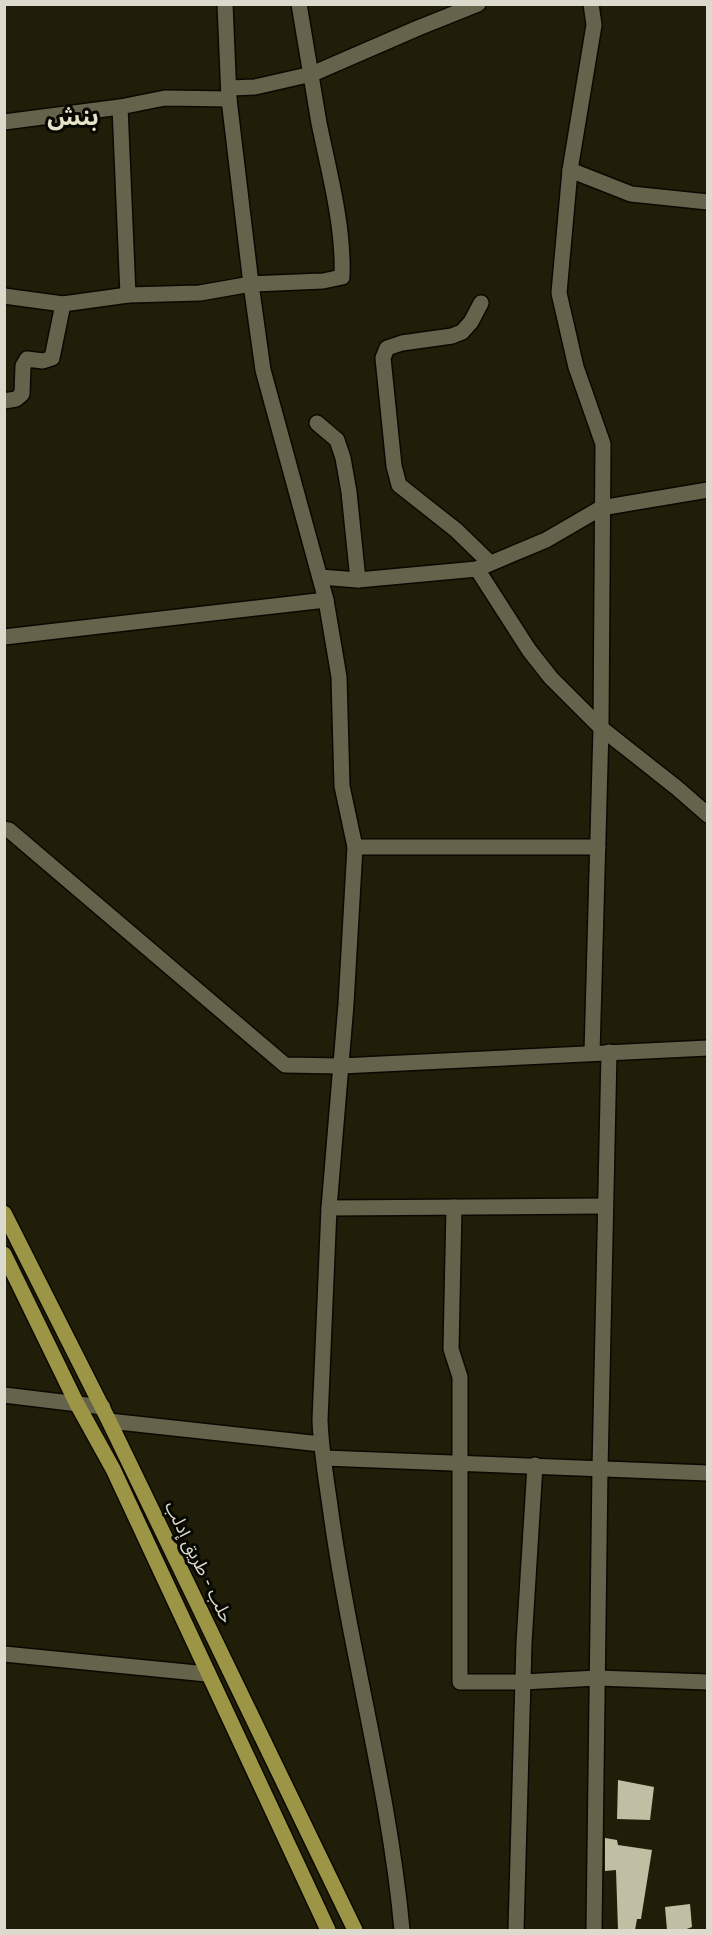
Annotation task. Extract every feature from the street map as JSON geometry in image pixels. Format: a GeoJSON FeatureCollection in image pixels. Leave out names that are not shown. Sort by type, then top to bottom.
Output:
{"type":"FeatureCollection","features":[{"type":"Feature","properties":{"kind":"main road","name":"حلب - طريق إدلب"},"geometry":{"type":"LineString","coordinates":[[4,1213],[106,1414],[355,1930]]}},
{"type":"Feature","properties":{"kind":"main road","name":"حلب - طريق إدلب"},"geometry":{"type":"LineString","coordinates":[[4,1254],[77,1404],[113,1469],[328,1930]]}},
{"type":"Feature","properties":{"kind":"street"},"geometry":{"type":"LineString","coordinates":[[225,4],[230,93],[263,370],[326,600],[339,677],[342,786],[355,847],[329,1208],[320,1420],[322,1451],[339,1571],[390,1833],[402,1930]]}},
{"type":"Feature","properties":{"kind":"street"},"geometry":{"type":"LineString","coordinates":[[4,296],[63,304],[128,295],[200,293],[251,284],[323,281],[342,277],[343,264],[335,201],[299,4]]}},
{"type":"Feature","properties":{"kind":"street"},"geometry":{"type":"LineString","coordinates":[[4,122],[120,107],[165,98],[230,93],[312,74],[478,4]]}},
{"type":"Feature","properties":{"kind":"street"},"geometry":{"type":"LineString","coordinates":[[591,4],[594,25],[570,170],[559,293],[576,367],[603,444],[601,728],[592,1053]]}},
{"type":"Feature","properties":{"kind":"street"},"geometry":{"type":"LineString","coordinates":[[120,107],[128,295]]}},
{"type":"Feature","properties":{"kind":"street"},"geometry":{"type":"LineString","coordinates":[[570,170],[631,195],[708,202]]}},
{"type":"Feature","properties":{"kind":"street"},"geometry":{"type":"LineString","coordinates":[[480,303],[471,322],[462,332],[452,336],[402,343],[387,348],[383,358],[394,465],[399,485],[456,530],[484,566],[529,650],[551,678],[601,728],[708,815]]}},
{"type":"Feature","properties":{"kind":"street"},"geometry":{"type":"LineString","coordinates":[[4,401],[20,397],[22,394],[23,366],[27,359],[43,361],[52,358],[63,304]]}},
{"type":"Feature","properties":{"kind":"street"},"geometry":{"type":"LineString","coordinates":[[317,423],[337,440],[343,458],[349,492],[358,580]]}},
{"type":"Feature","properties":{"kind":"street"},"geometry":{"type":"LineString","coordinates":[[320,577],[358,580],[484,566],[546,540],[601,508],[708,490]]}},
{"type":"Feature","properties":{"kind":"street"},"geometry":{"type":"LineString","coordinates":[[4,637],[326,600]]}},
{"type":"Feature","properties":{"kind":"street"},"geometry":{"type":"LineString","coordinates":[[4,829],[9,830],[285,1065],[341,1066],[708,1048]]}},
{"type":"Feature","properties":{"kind":"street"},"geometry":{"type":"LineString","coordinates":[[355,847],[598,847]]}},
{"type":"Feature","properties":{"kind":"street"},"geometry":{"type":"LineString","coordinates":[[594,1930],[600,1469],[609,1053]]}},
{"type":"Feature","properties":{"kind":"street"},"geometry":{"type":"LineString","coordinates":[[329,1208],[605,1206]]}},
{"type":"Feature","properties":{"kind":"street"},"geometry":{"type":"LineString","coordinates":[[454,1207],[451,1349],[460,1377],[460,1682],[523,1682],[597,1678],[708,1682]]}},
{"type":"Feature","properties":{"kind":"street"},"geometry":{"type":"LineString","coordinates":[[4,1395],[77,1404],[106,1414],[322,1451],[460,1462],[708,1473]]}},
{"type":"Feature","properties":{"kind":"street"},"geometry":{"type":"LineString","coordinates":[[516,1930],[523,1682],[535,1465]]}},
{"type":"Feature","properties":{"kind":"street"},"geometry":{"type":"LineString","coordinates":[[4,1654],[207,1674]]}},
{"type":"Feature","properties":{"kind":"building"},"geometry":{"type":"Polygon","coordinates":[[[618,1780],[654,1787],[650,1820],[617,1819],[618,1780]]]}},
{"type":"Feature","properties":{"kind":"building"},"geometry":{"type":"Polygon","coordinates":[[[605,1838],[617,1840],[618,1845],[652,1850],[641,1919],[637,1919],[635,1930],[618,1930],[616,1870],[605,1871],[605,1838]]]}},
{"type":"Feature","properties":{"kind":"building"},"geometry":{"type":"Polygon","coordinates":[[[690,1904],[692,1927],[684,1930],[667,1930],[665,1907],[690,1904]]]}},
{"type":"Feature","properties":{"kind":"district","name":"بنش"},"geometry":{"type":"Point","coordinates":[73,117]}}]}
